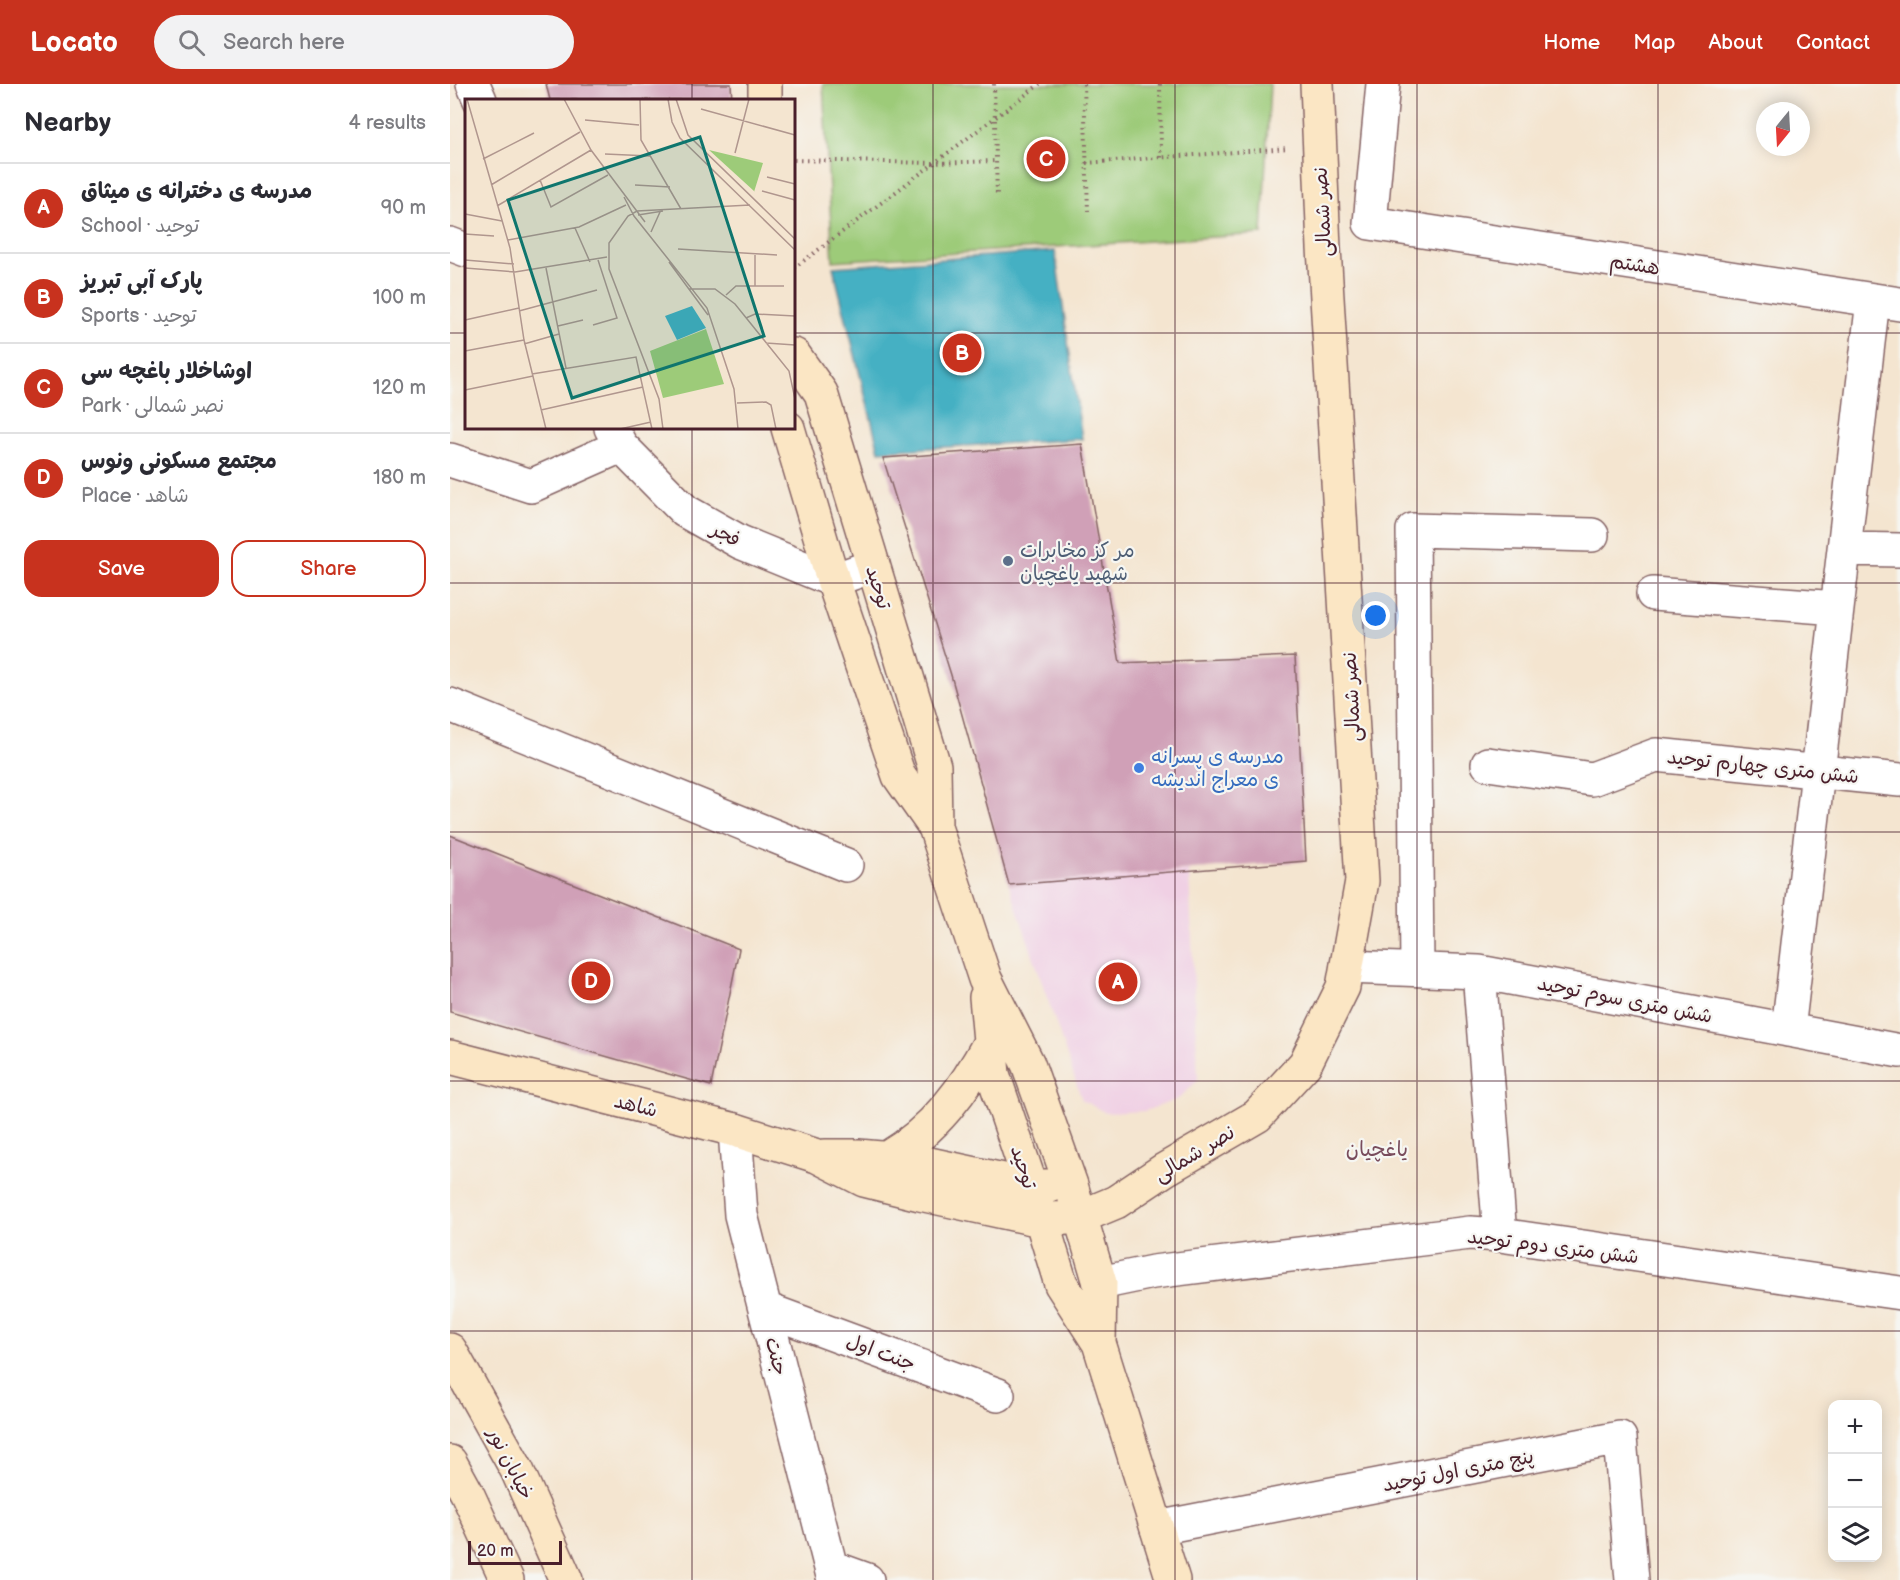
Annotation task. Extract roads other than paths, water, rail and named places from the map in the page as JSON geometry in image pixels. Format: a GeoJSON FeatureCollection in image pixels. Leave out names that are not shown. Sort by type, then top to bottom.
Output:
{"type":"FeatureCollection","features":[{"type":"Feature","properties":{"kind":"main road","name":"نصر شمالی"},"geometry":{"type":"LineString","coordinates":[[1080,1217],[1116,1202],[1164,1170],[1257,1116],[1305,1064],[1344,987],[1362,881],[1324,248],[1317,84]]}},
{"type":"Feature","properties":{"kind":"main road","name":"توحید"},"geometry":{"type":"LineString","coordinates":[[795,356],[821,393],[934,766],[935,827],[985,980],[1028,1064],[1071,1185],[1100,1283],[1099,1342]]}},
{"type":"Feature","properties":{"kind":"main road","name":"توحید"},"geometry":{"type":"LineString","coordinates":[[788,429],[833,580],[899,777],[935,827]]}},
{"type":"Feature","properties":{"kind":"main road","name":"توحید"},"geometry":{"type":"LineString","coordinates":[[985,980],[993,1074],[1061,1284],[1099,1342],[1173,1580]]}},
{"type":"Feature","properties":{"kind":"main road"},"geometry":{"type":"LineString","coordinates":[[887,1158],[908,1146],[928,1129],[973,1073],[990,1041]]}},
{"type":"Feature","properties":{"kind":"main road","name":"شاهد"},"geometry":{"type":"LineString","coordinates":[[451,1058],[735,1130],[817,1156],[864,1180],[1041,1220],[1080,1217]]}},
{"type":"Feature","properties":{"kind":"main road","name":"شاهد"},"geometry":{"type":"LineString","coordinates":[[817,1156],[858,1156],[916,1161],[1031,1186],[1071,1185]]}},
{"type":"Feature","properties":{"kind":"main road"},"geometry":{"type":"LineString","coordinates":[[1071,1185],[1116,1202]]}},
{"type":"Feature","properties":{"kind":"main road","name":"خیابان نور"},"geometry":{"type":"LineString","coordinates":[[450,1350],[518,1470],[566,1580]]}},
{"type":"Feature","properties":{"kind":"main road"},"geometry":{"type":"LineString","coordinates":[[450,1462],[467,1493],[507,1580]]}},
{"type":"Feature","properties":{"kind":"street"},"geometry":{"type":"LineString","coordinates":[[473,84],[480,99]]}},
{"type":"Feature","properties":{"kind":"street","name":"هشتم"},"geometry":{"type":"LineString","coordinates":[[1383,84],[1370,224],[1887,302]]}},
{"type":"Feature","properties":{"kind":"street"},"geometry":{"type":"LineString","coordinates":[[450,244],[465,250]]}},
{"type":"Feature","properties":{"kind":"street"},"geometry":{"type":"LineString","coordinates":[[1788,1030],[1844,549],[1887,302]]}},
{"type":"Feature","properties":{"kind":"street"},"geometry":{"type":"LineString","coordinates":[[450,460],[531,486],[616,437]]}},
{"type":"Feature","properties":{"kind":"street","name":"فجر"},"geometry":{"type":"LineString","coordinates":[[616,437],[685,512],[740,542],[833,580]]}},
{"type":"Feature","properties":{"kind":"street"},"geometry":{"type":"LineString","coordinates":[[1418,969],[1413,530],[1592,535]]}},
{"type":"Feature","properties":{"kind":"street"},"geometry":{"type":"LineString","coordinates":[[1844,549],[1900,550]]}},
{"type":"Feature","properties":{"kind":"street"},"geometry":{"type":"LineString","coordinates":[[833,580],[873,566]]}},
{"type":"Feature","properties":{"kind":"street"},"geometry":{"type":"LineString","coordinates":[[1653,594],[1837,608]]}},
{"type":"Feature","properties":{"kind":"street"},"geometry":{"type":"LineString","coordinates":[[450,705],[846,865]]}},
{"type":"Feature","properties":{"kind":"street","name":"شش متری چهارم توحید"},"geometry":{"type":"LineString","coordinates":[[1488,764],[1592,779],[1656,755],[1900,780]]}},
{"type":"Feature","properties":{"kind":"street","name":"شش متری سوم توحید"},"geometry":{"type":"LineString","coordinates":[[1347,967],[1479,972],[1900,1051]]}},
{"type":"Feature","properties":{"kind":"street"},"geometry":{"type":"LineString","coordinates":[[1479,972],[1500,1235]]}},
{"type":"Feature","properties":{"kind":"street","name":"جنت"},"geometry":{"type":"LineString","coordinates":[[735,1130],[741,1215],[833,1573]]}},
{"type":"Feature","properties":{"kind":"street","name":"شش متری دوم توحید"},"geometry":{"type":"LineString","coordinates":[[1100,1283],[1153,1272],[1470,1233],[1500,1235],[1900,1293]]}},
{"type":"Feature","properties":{"kind":"street","name":"جنت اول"},"geometry":{"type":"LineString","coordinates":[[765,1309],[998,1395]]}},
{"type":"Feature","properties":{"kind":"street","name":"پنج متری اول توحید"},"geometry":{"type":"LineString","coordinates":[[1156,1528],[1620,1438],[1632,1580]]}},
{"type":"Feature","properties":{"kind":"street"},"geometry":{"type":"LineString","coordinates":[[833,1573],[867,1580]]}},
{"type":"Feature","properties":{"kind":"water"},"geometry":{"type":"Polygon","coordinates":[[[1055,251],[1082,439],[879,451],[833,267],[1055,251]]]}},
{"type":"Feature","properties":{"kind":"place","name":"اوشاخلار باغچه سی"},"geometry":{"type":"Point","coordinates":[1046,159]}},
{"type":"Feature","properties":{"kind":"place","name":"پارک آبی تبریز"},"geometry":{"type":"Point","coordinates":[962,353]}},
{"type":"Feature","properties":{"kind":"place","name":"مر کز مخابرات شهید یاغچیان"},"geometry":{"type":"Point","coordinates":[1008,561]}},
{"type":"Feature","properties":{"kind":"place","name":"مدرسه ی پسرانه ی معراج اندیشه"},"geometry":{"type":"Point","coordinates":[1139,768]}},
{"type":"Feature","properties":{"kind":"place","name":"مجتمع مسکونی ونوس"},"geometry":{"type":"Point","coordinates":[591,981]}},
{"type":"Feature","properties":{"kind":"place","name":"مدرسه ی دخترانه ی میثاق"},"geometry":{"type":"Point","coordinates":[1118,982]}},
{"type":"Feature","properties":{"kind":"district","name":"یاغچیان"},"geometry":{"type":"Point","coordinates":[1377,1149]}}]}
